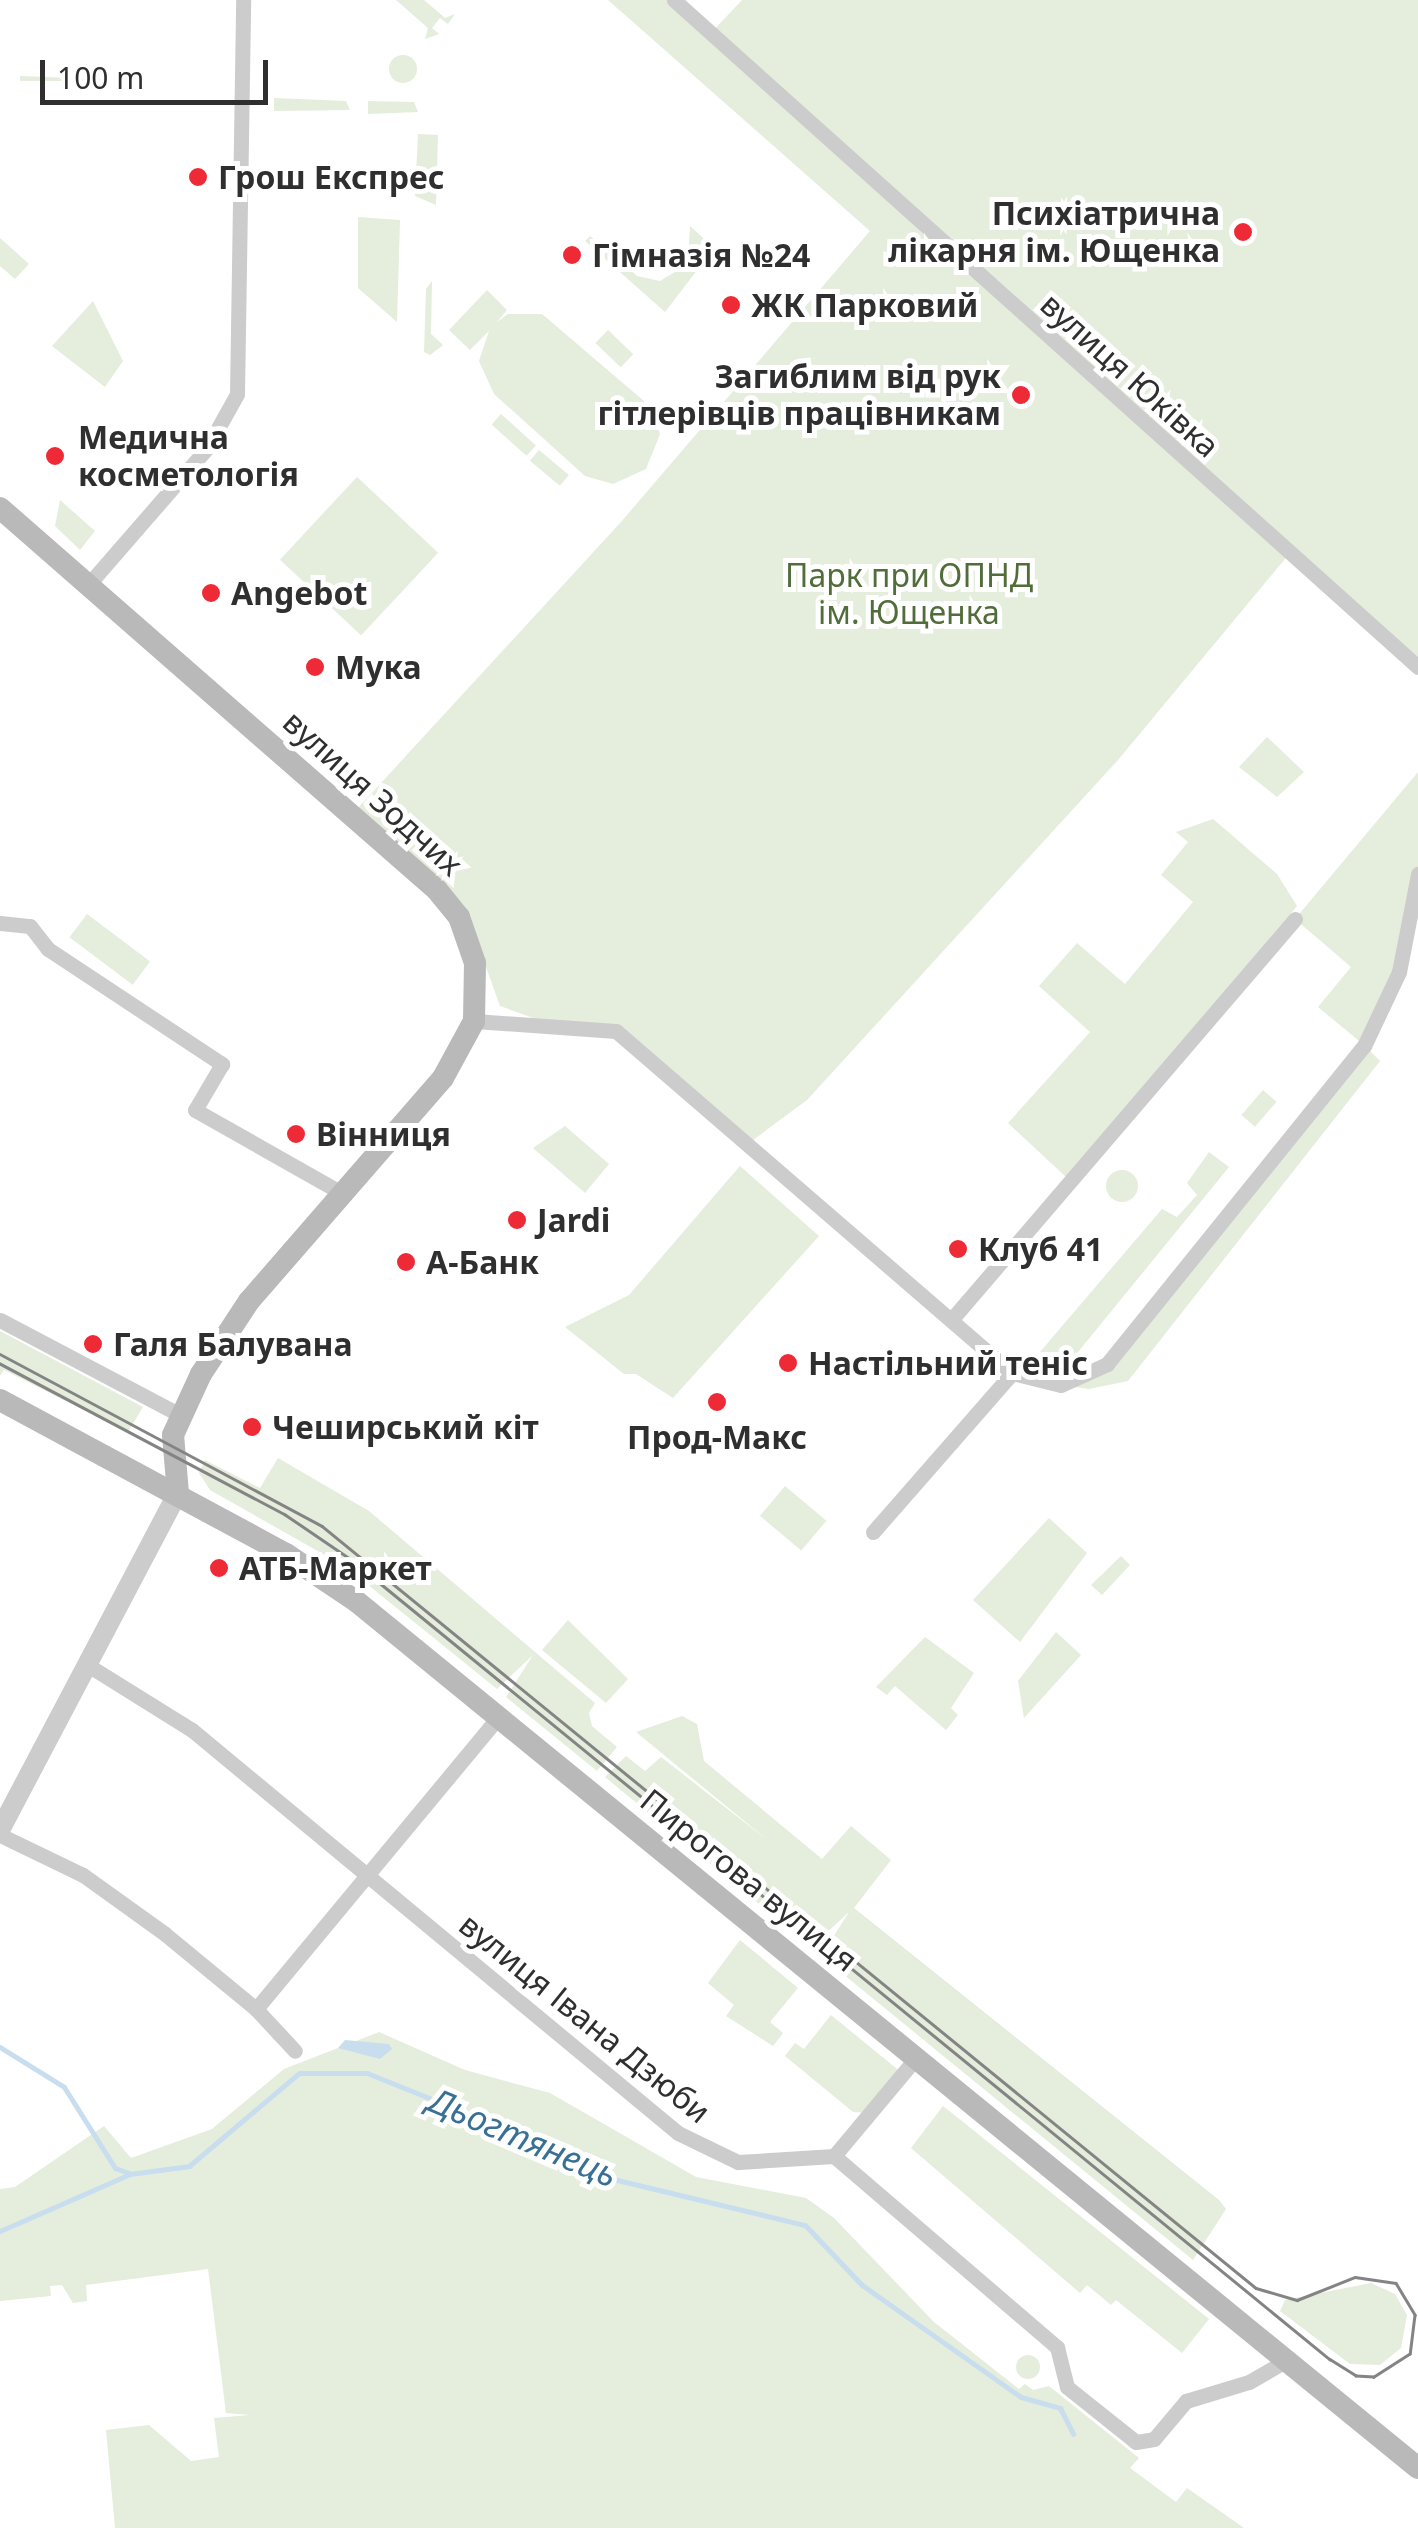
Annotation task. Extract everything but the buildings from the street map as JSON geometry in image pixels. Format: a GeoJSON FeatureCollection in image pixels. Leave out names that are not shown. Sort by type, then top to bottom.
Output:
{"type":"FeatureCollection","features":[{"type":"Feature","properties":{"kind":"main road","name":"вулиця Зодчих"},"geometry":{"type":"LineString","coordinates":[[0,508],[436,890],[470,942],[474,1021]]}},
{"type":"Feature","properties":{"kind":"main road"},"geometry":{"type":"LineString","coordinates":[[178,1494],[172,1443],[180,1414],[249,1301],[443,1078],[474,1021]]}},
{"type":"Feature","properties":{"kind":"main road","name":"Пирогова вулиця"},"geometry":{"type":"LineString","coordinates":[[0,1400],[319,1574],[1418,2468]]}},
{"type":"Feature","properties":{"kind":"street"},"geometry":{"type":"LineString","coordinates":[[88,585],[207,448],[237,394],[244,0]]}},
{"type":"Feature","properties":{"kind":"street","name":"вулиця Юківка"},"geometry":{"type":"LineString","coordinates":[[674,0],[1418,667]]}},
{"type":"Feature","properties":{"kind":"street"},"geometry":{"type":"LineString","coordinates":[[474,1021],[616,1031],[1012,1373],[1061,1385],[1101,1370],[1371,1034],[1400,972],[1418,874]]}},
{"type":"Feature","properties":{"kind":"street"},"geometry":{"type":"LineString","coordinates":[[952,1319],[1295,919]]}},
{"type":"Feature","properties":{"kind":"street"},"geometry":{"type":"LineString","coordinates":[[0,923],[30,926],[48,949],[222,1064],[195,1110],[345,1195]]}},
{"type":"Feature","properties":{"kind":"street"},"geometry":{"type":"LineString","coordinates":[[0,1320],[180,1414]]}},
{"type":"Feature","properties":{"kind":"street"},"geometry":{"type":"LineString","coordinates":[[873,1532],[1012,1373]]}},
{"type":"Feature","properties":{"kind":"street"},"geometry":{"type":"LineString","coordinates":[[178,1494],[1,1826],[84,1875],[256,2009],[295,2051]]}},
{"type":"Feature","properties":{"kind":"street","name":"вулиця Івана Дзюби"},"geometry":{"type":"LineString","coordinates":[[86,1664],[192,1730],[706,2151],[750,2163],[834,2156]]}},
{"type":"Feature","properties":{"kind":"street"},"geometry":{"type":"LineString","coordinates":[[256,2009],[371,1877],[498,1717]]}},
{"type":"Feature","properties":{"kind":"street"},"geometry":{"type":"LineString","coordinates":[[916,2058],[834,2156],[1057,2346],[1063,2382],[1136,2442],[1154,2440],[1186,2401],[1248,2382],[1287,2360]]}},
{"type":"Feature","properties":{"kind":"green space"},"geometry":{"type":"Polygon","coordinates":[[[396,0],[424,0],[445,18],[455,14],[448,24],[440,18],[432,28],[439,34],[425,39],[428,28],[396,0]]]}},
{"type":"Feature","properties":{"kind":"green space","name":"Парк при ОПНД ім. Ющенка"},"geometry":{"type":"Polygon","coordinates":[[[608,0],[673,0],[711,33],[742,0],[1418,0],[1418,667],[1289,554],[1118,760],[807,1100],[749,1143],[616,1031],[536,1019],[500,1006],[466,911],[358,808],[621,522],[870,231],[608,0]]]}},
{"type":"Feature","properties":{"kind":"green space"},"geometry":{"type":"Polygon","coordinates":[[[403,55],[413,59],[417,69],[413,79],[403,83],[393,79],[389,69],[393,59],[403,55]]]}},
{"type":"Feature","properties":{"kind":"green space"},"geometry":{"type":"Polygon","coordinates":[[[20,76],[101,79],[104,81],[20,81],[20,76]]]}},
{"type":"Feature","properties":{"kind":"green space"},"geometry":{"type":"Polygon","coordinates":[[[274,98],[346,101],[350,110],[274,111],[274,98]]]}},
{"type":"Feature","properties":{"kind":"green space"},"geometry":{"type":"Polygon","coordinates":[[[368,101],[414,102],[418,112],[368,114],[368,101]]]}},
{"type":"Feature","properties":{"kind":"green space"},"geometry":{"type":"Polygon","coordinates":[[[418,134],[438,135],[436,205],[415,196],[418,134]]]}},
{"type":"Feature","properties":{"kind":"green space"},"geometry":{"type":"Polygon","coordinates":[[[358,217],[400,220],[397,322],[358,288],[358,217]]]}},
{"type":"Feature","properties":{"kind":"green space"},"geometry":{"type":"Polygon","coordinates":[[[690,226],[714,248],[665,312],[585,241],[590,236],[637,276],[660,281],[688,264],[690,226]]]}},
{"type":"Feature","properties":{"kind":"green space"},"geometry":{"type":"Polygon","coordinates":[[[0,238],[29,264],[15,279],[0,266],[0,238]]]}},
{"type":"Feature","properties":{"kind":"green space"},"geometry":{"type":"Polygon","coordinates":[[[432,281],[431,334],[443,345],[430,355],[424,352],[426,289],[432,281]]]}},
{"type":"Feature","properties":{"kind":"green space"},"geometry":{"type":"Polygon","coordinates":[[[487,290],[507,310],[497,322],[508,314],[542,314],[651,407],[660,434],[646,469],[613,484],[585,476],[494,394],[479,361],[489,331],[470,350],[449,330],[487,290]]]}},
{"type":"Feature","properties":{"kind":"green space"},"geometry":{"type":"Polygon","coordinates":[[[93,301],[123,361],[105,387],[52,346],[93,301]]]}},
{"type":"Feature","properties":{"kind":"green space"},"geometry":{"type":"Polygon","coordinates":[[[608,330],[633,354],[621,367],[595,343],[608,330]]]}},
{"type":"Feature","properties":{"kind":"green space"},"geometry":{"type":"Polygon","coordinates":[[[501,414],[536,445],[527,456],[492,424],[501,414]]]}},
{"type":"Feature","properties":{"kind":"green space"},"geometry":{"type":"Polygon","coordinates":[[[539,450],[569,475],[560,486],[530,461],[539,450]]]}},
{"type":"Feature","properties":{"kind":"green space"},"geometry":{"type":"Polygon","coordinates":[[[357,477],[438,553],[361,635],[280,560],[357,477]]]}},
{"type":"Feature","properties":{"kind":"green space"},"geometry":{"type":"Polygon","coordinates":[[[60,500],[95,531],[80,550],[55,526],[60,500]]]}},
{"type":"Feature","properties":{"kind":"green space"},"geometry":{"type":"Polygon","coordinates":[[[1267,737],[1304,772],[1277,797],[1239,767],[1267,737]]]}},
{"type":"Feature","properties":{"kind":"green space"},"geometry":{"type":"Polygon","coordinates":[[[1418,772],[1418,874],[1406,943],[1364,1045],[1318,1007],[1351,967],[1295,919],[1418,772]]]}},
{"type":"Feature","properties":{"kind":"green space"},"geometry":{"type":"Polygon","coordinates":[[[1213,819],[1277,874],[1297,906],[1066,1177],[1008,1123],[1090,1032],[1039,986],[1077,943],[1125,984],[1193,902],[1161,875],[1188,842],[1176,832],[1213,819]]]}},
{"type":"Feature","properties":{"kind":"green space"},"geometry":{"type":"Polygon","coordinates":[[[87,914],[150,962],[133,985],[70,937],[87,914]]]}},
{"type":"Feature","properties":{"kind":"green space"},"geometry":{"type":"Polygon","coordinates":[[[1364,1045],[1380,1061],[1128,1381],[1089,1389],[1061,1385],[1101,1370],[1364,1045]]]}},
{"type":"Feature","properties":{"kind":"green space"},"geometry":{"type":"Polygon","coordinates":[[[1263,1090],[1277,1102],[1255,1127],[1241,1115],[1263,1090]]]}},
{"type":"Feature","properties":{"kind":"green space"},"geometry":{"type":"Polygon","coordinates":[[[565,1126],[609,1164],[585,1193],[533,1148],[565,1126]]]}},
{"type":"Feature","properties":{"kind":"green space"},"geometry":{"type":"Polygon","coordinates":[[[1209,1152],[1229,1167],[1060,1374],[1042,1375],[1028,1366],[1162,1209],[1177,1217],[1197,1195],[1187,1183],[1209,1152]]]}},
{"type":"Feature","properties":{"kind":"green space"},"geometry":{"type":"Polygon","coordinates":[[[740,1166],[819,1236],[673,1398],[636,1374],[624,1374],[565,1327],[629,1295],[740,1166]]]}},
{"type":"Feature","properties":{"kind":"green space"},"geometry":{"type":"Polygon","coordinates":[[[1122,1170],[1133,1175],[1138,1186],[1133,1197],[1122,1202],[1111,1197],[1106,1186],[1111,1175],[1122,1170]]]}},
{"type":"Feature","properties":{"kind":"green space"},"geometry":{"type":"Polygon","coordinates":[[[0,1331],[143,1407],[128,1432],[4,1370],[0,1376],[0,1331]]]}},
{"type":"Feature","properties":{"kind":"green space"},"geometry":{"type":"Polygon","coordinates":[[[278,1458],[369,1511],[595,1703],[589,1713],[592,1726],[617,1747],[597,1771],[506,1697],[533,1655],[497,1689],[346,1567],[210,1490],[199,1473],[205,1460],[260,1488],[278,1458]]]}},
{"type":"Feature","properties":{"kind":"green space"},"geometry":{"type":"Polygon","coordinates":[[[785,1486],[826,1521],[801,1551],[760,1516],[785,1486]]]}},
{"type":"Feature","properties":{"kind":"green space"},"geometry":{"type":"Polygon","coordinates":[[[1049,1518],[1087,1553],[1020,1642],[973,1600],[1049,1518]]]}},
{"type":"Feature","properties":{"kind":"green space"},"geometry":{"type":"Polygon","coordinates":[[[1121,1556],[1130,1565],[1102,1595],[1091,1585],[1121,1556]]]}},
{"type":"Feature","properties":{"kind":"green space"},"geometry":{"type":"Polygon","coordinates":[[[568,1620],[628,1679],[606,1703],[542,1650],[568,1620]]]}},
{"type":"Feature","properties":{"kind":"green space"},"geometry":{"type":"Polygon","coordinates":[[[1056,1632],[1081,1655],[1024,1718],[1018,1681],[1056,1632]]]}},
{"type":"Feature","properties":{"kind":"green space"},"geometry":{"type":"Polygon","coordinates":[[[925,1637],[974,1673],[951,1708],[958,1715],[946,1730],[895,1686],[887,1695],[876,1687],[925,1637]]]}},
{"type":"Feature","properties":{"kind":"green space"},"geometry":{"type":"Polygon","coordinates":[[[682,1716],[697,1724],[704,1761],[822,1859],[851,1826],[891,1860],[854,1908],[1219,2200],[1226,2209],[1193,2260],[821,1956],[849,1912],[811,1947],[605,1777],[626,1756],[645,1771],[661,1757],[766,1839],[636,1732],[682,1716]]]}},
{"type":"Feature","properties":{"kind":"green space"},"geometry":{"type":"Polygon","coordinates":[[[740,1940],[798,1988],[770,2022],[783,2033],[773,2046],[726,2016],[734,2005],[708,1983],[740,1940]]]}},
{"type":"Feature","properties":{"kind":"green space"},"geometry":{"type":"Polygon","coordinates":[[[831,2015],[902,2073],[869,2113],[853,2112],[785,2056],[795,2043],[804,2049],[831,2015]]]}},
{"type":"Feature","properties":{"kind":"green space"},"geometry":{"type":"Polygon","coordinates":[[[379,2032],[465,2070],[550,2093],[696,2177],[806,2198],[834,2218],[934,2322],[1019,2389],[1025,2384],[1033,2390],[1049,2386],[1139,2458],[1130,2468],[1176,2502],[1187,2488],[1244,2528],[115,2528],[106,2430],[149,2425],[191,2461],[219,2457],[214,2418],[250,2415],[226,2413],[208,2269],[86,2285],[87,2301],[73,2303],[62,2285],[50,2286],[51,2296],[0,2301],[0,2189],[15,2187],[104,2126],[131,2158],[212,2129],[284,2069],[379,2032]]]}},
{"type":"Feature","properties":{"kind":"green space"},"geometry":{"type":"Polygon","coordinates":[[[943,2106],[1209,2319],[1182,2353],[1116,2300],[1111,2305],[1087,2285],[1080,2293],[911,2148],[943,2106]]]}},
{"type":"Feature","properties":{"kind":"green space"},"geometry":{"type":"Polygon","coordinates":[[[1371,2283],[1395,2294],[1407,2315],[1401,2348],[1380,2365],[1350,2364],[1280,2311],[1285,2300],[1371,2283]]]}},
{"type":"Feature","properties":{"kind":"green space"},"geometry":{"type":"Polygon","coordinates":[[[1028,2355],[1040,2367],[1028,2379],[1016,2367],[1028,2355]]]}},
{"type":"Feature","properties":{"kind":"water"},"geometry":{"type":"Polygon","coordinates":[[[345,2040],[389,2044],[392,2049],[380,2059],[338,2048],[345,2040]]]}},
{"type":"Feature","properties":{"kind":"waterway"},"geometry":{"type":"LineString","coordinates":[[0,2047],[64,2087],[115,2168],[129,2173]]}},
{"type":"Feature","properties":{"kind":"waterway","name":"Дьогтянець"},"geometry":{"type":"LineString","coordinates":[[0,2231],[130,2174],[189,2166],[299,2073],[367,2073],[501,2127],[588,2173],[805,2225],[862,2285],[1021,2397],[1060,2408],[1073,2434]]}},
{"type":"Feature","properties":{"kind":"tram line"},"geometry":{"type":"LineString","coordinates":[[0,1354],[322,1526],[1256,2288],[1297,2300],[1355,2277],[1396,2283],[1415,2315],[1410,2354],[1374,2377],[1356,2376],[1330,2360],[351,1560],[285,1515],[0,1364]]}},
{"type":"Feature","properties":{"kind":"place","name":"Грош Експрес"},"geometry":{"type":"Point","coordinates":[198,177]}},
{"type":"Feature","properties":{"kind":"place","name":"Психіатрична лікарня ім. Ющенка"},"geometry":{"type":"Point","coordinates":[1243,232]}},
{"type":"Feature","properties":{"kind":"place","name":"Гімназія №24"},"geometry":{"type":"Point","coordinates":[572,255]}},
{"type":"Feature","properties":{"kind":"place","name":"ЖК Парковий"},"geometry":{"type":"Point","coordinates":[731,305]}},
{"type":"Feature","properties":{"kind":"place","name":"Загиблим від рук гітлерівців працівникам"},"geometry":{"type":"Point","coordinates":[1021,395]}},
{"type":"Feature","properties":{"kind":"place","name":"Медична косметологія"},"geometry":{"type":"Point","coordinates":[55,456]}},
{"type":"Feature","properties":{"kind":"place","name":"Angebot"},"geometry":{"type":"Point","coordinates":[211,593]}},
{"type":"Feature","properties":{"kind":"place","name":"Мука"},"geometry":{"type":"Point","coordinates":[315,667]}},
{"type":"Feature","properties":{"kind":"place","name":"Вінниця"},"geometry":{"type":"Point","coordinates":[296,1134]}},
{"type":"Feature","properties":{"kind":"place","name":"Jardi"},"geometry":{"type":"Point","coordinates":[517,1220]}},
{"type":"Feature","properties":{"kind":"place","name":"Клуб 41"},"geometry":{"type":"Point","coordinates":[958,1249]}},
{"type":"Feature","properties":{"kind":"place","name":"А-Банк"},"geometry":{"type":"Point","coordinates":[406,1262]}},
{"type":"Feature","properties":{"kind":"place","name":"Галя Балувана"},"geometry":{"type":"Point","coordinates":[93,1344]}},
{"type":"Feature","properties":{"kind":"place","name":"Настільний теніс"},"geometry":{"type":"Point","coordinates":[788,1363]}},
{"type":"Feature","properties":{"kind":"place","name":"Прод-Макс"},"geometry":{"type":"Point","coordinates":[717,1402]}},
{"type":"Feature","properties":{"kind":"place","name":"Чеширський кіт"},"geometry":{"type":"Point","coordinates":[252,1427]}},
{"type":"Feature","properties":{"kind":"place","name":"АТБ-Маркет"},"geometry":{"type":"Point","coordinates":[219,1568]}}]}
